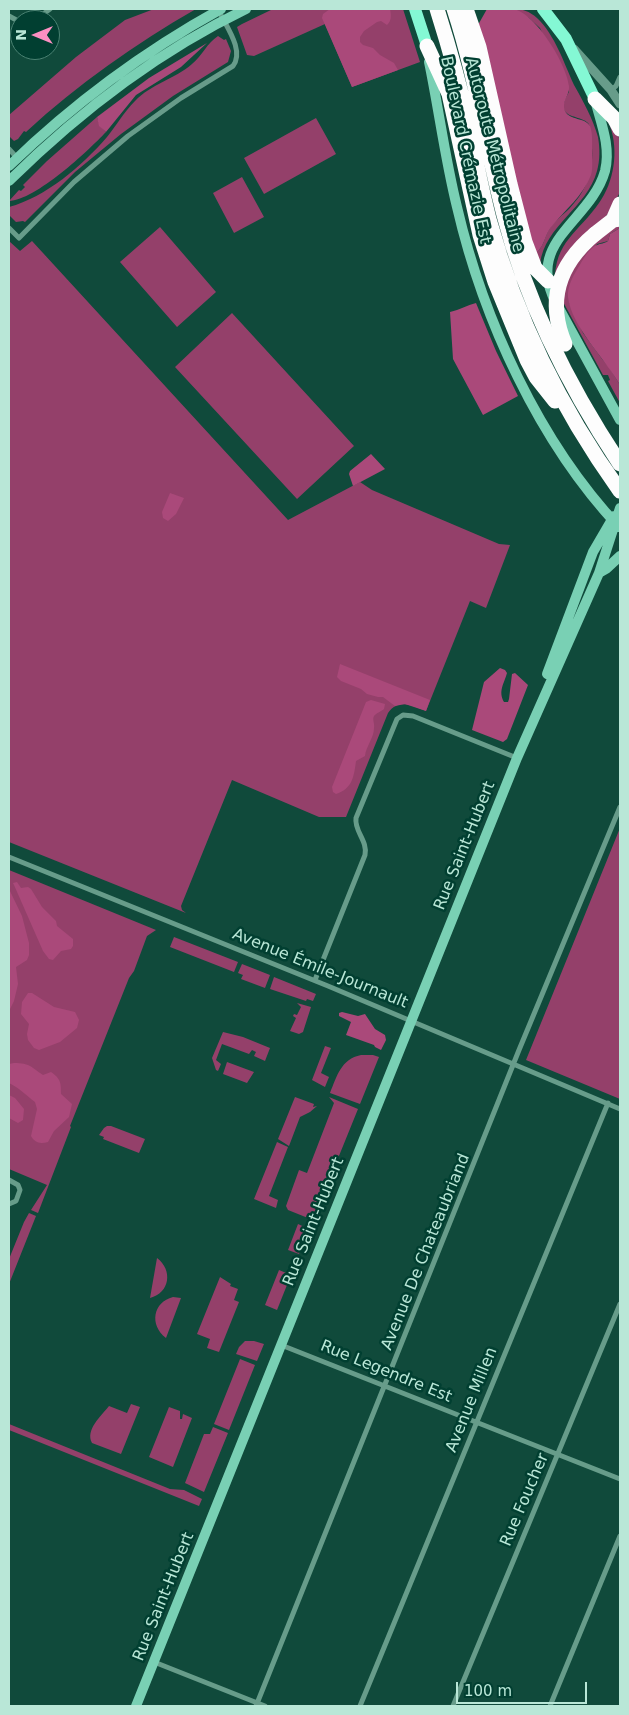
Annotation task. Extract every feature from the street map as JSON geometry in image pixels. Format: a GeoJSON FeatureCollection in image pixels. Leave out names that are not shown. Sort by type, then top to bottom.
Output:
{"type":"FeatureCollection","features":[{"type":"Feature","properties":{"kind":"highway","name":"Autoroute Métropolitaine"},"geometry":{"type":"LineString","coordinates":[[437,9],[456,72],[497,248],[520,311],[538,354],[560,396],[620,491]]}},
{"type":"Feature","properties":{"kind":"highway","name":"Autoroute Métropolitaine"},"geometry":{"type":"LineString","coordinates":[[454,9],[469,60],[504,215],[520,267],[541,321],[564,369],[620,464]]}},
{"type":"Feature","properties":{"kind":"highway"},"geometry":{"type":"LineString","coordinates":[[466,9],[479,47],[515,206],[527,249],[535,268],[548,281]]}},
{"type":"Feature","properties":{"kind":"highway"},"geometry":{"type":"LineString","coordinates":[[426,46],[449,94],[468,187],[487,259],[524,354],[536,377],[580,430]]}},
{"type":"Feature","properties":{"kind":"highway"},"geometry":{"type":"LineString","coordinates":[[595,99],[614,118],[620,130]]}},
{"type":"Feature","properties":{"kind":"highway"},"geometry":{"type":"LineString","coordinates":[[583,404],[559,328],[556,312],[557,295],[566,268],[577,250],[616,220],[620,204]]}},
{"type":"Feature","properties":{"kind":"main road"},"geometry":{"type":"LineString","coordinates":[[9,166],[53,124],[114,76],[156,46],[219,9]]}},
{"type":"Feature","properties":{"kind":"main road"},"geometry":{"type":"LineString","coordinates":[[9,182],[78,118],[118,87],[178,46],[246,9]]}},
{"type":"Feature","properties":{"kind":"main road","name":"Boulevard Crémazie Est"},"geometry":{"type":"LineString","coordinates":[[415,9],[426,46],[456,205],[473,266],[488,309],[518,376],[543,422],[584,485],[616,523]]}},
{"type":"Feature","properties":{"kind":"main road"},"geometry":{"type":"LineString","coordinates":[[543,9],[566,39],[595,99],[606,145],[605,171],[594,196],[560,235],[553,246],[548,265],[548,281],[553,297],[620,420]]}},
{"type":"Feature","properties":{"kind":"main road","name":"Rue Saint-Hubert"},"geometry":{"type":"LineString","coordinates":[[136,1706],[519,753],[599,573],[616,523]]}},
{"type":"Feature","properties":{"kind":"main road","name":"Rue Saint-Hubert"},"geometry":{"type":"LineString","coordinates":[[519,753],[581,580],[593,552],[616,523]]}},
{"type":"Feature","properties":{"kind":"main road"},"geometry":{"type":"LineString","coordinates":[[599,573],[620,556]]}},
{"type":"Feature","properties":{"kind":"street"},"geometry":{"type":"LineString","coordinates":[[9,228],[19,238],[64,191],[117,145],[176,102],[233,66],[237,59],[237,51],[219,9]]}},
{"type":"Feature","properties":{"kind":"street"},"geometry":{"type":"LineString","coordinates":[[566,39],[611,90],[620,104]]}},
{"type":"Feature","properties":{"kind":"street"},"geometry":{"type":"LineString","coordinates":[[611,90],[616,86],[620,77]]}},
{"type":"Feature","properties":{"kind":"street"},"geometry":{"type":"LineString","coordinates":[[9,149],[25,166]]}},
{"type":"Feature","properties":{"kind":"street"},"geometry":{"type":"LineString","coordinates":[[315,980],[365,854],[366,848],[356,827],[356,820],[397,719],[403,715],[413,716],[519,753]]}},
{"type":"Feature","properties":{"kind":"street","name":"Avenue De Chateaubriand"},"geometry":{"type":"LineString","coordinates":[[257,1705],[514,1065],[620,807]]}},
{"type":"Feature","properties":{"kind":"street","name":"Avenue Émile-Journault"},"geometry":{"type":"LineString","coordinates":[[9,857],[315,980],[620,1109]]}},
{"type":"Feature","properties":{"kind":"street","name":"Avenue Millen"},"geometry":{"type":"LineString","coordinates":[[360,1706],[608,1104]]}},
{"type":"Feature","properties":{"kind":"street"},"geometry":{"type":"LineString","coordinates":[[9,1180],[18,1185],[20,1190],[16,1201],[9,1204]]}},
{"type":"Feature","properties":{"kind":"street","name":"Rue Foucher"},"geometry":{"type":"LineString","coordinates":[[453,1706],[620,1304]]}},
{"type":"Feature","properties":{"kind":"street","name":"Rue Legendre Est"},"geometry":{"type":"LineString","coordinates":[[281,1345],[620,1478]]}},
{"type":"Feature","properties":{"kind":"street"},"geometry":{"type":"LineString","coordinates":[[550,1706],[620,1536]]}},
{"type":"Feature","properties":{"kind":"street"},"geometry":{"type":"LineString","coordinates":[[154,1662],[257,1705],[265,1706]]}},
{"type":"Feature","properties":{"kind":"shaded area"},"geometry":{"type":"Polygon","coordinates":[[[154,9],[196,9],[151,36],[87,81],[26,132],[24,131],[18,139],[14,141],[9,136],[9,115],[76,57],[125,20],[154,9]]]}},
{"type":"Feature","properties":{"kind":"shaded area"},"geometry":{"type":"Polygon","coordinates":[[[273,9],[403,9],[420,62],[352,87],[325,24],[254,56],[247,55],[237,27],[273,9]]]}},
{"type":"Feature","properties":{"kind":"shaded area"},"geometry":{"type":"Polygon","coordinates":[[[330,9],[390,9],[390,22],[387,25],[381,21],[377,22],[364,31],[360,37],[360,42],[373,48],[380,55],[394,63],[398,70],[352,87],[322,18],[323,14],[330,9]]]}},
{"type":"Feature","properties":{"kind":"shaded area"},"geometry":{"type":"Polygon","coordinates":[[[487,9],[513,9],[531,20],[540,30],[556,53],[567,77],[569,89],[564,105],[565,111],[570,116],[588,123],[592,132],[592,170],[588,183],[552,226],[542,245],[534,254],[478,25],[487,9]]]}},
{"type":"Feature","properties":{"kind":"shaded area"},"geometry":{"type":"Polygon","coordinates":[[[513,9],[523,10],[537,18],[549,33],[591,117],[599,141],[599,163],[592,184],[585,196],[550,238],[543,250],[540,264],[534,254],[542,246],[552,225],[576,201],[589,177],[592,158],[590,126],[584,120],[565,112],[565,101],[569,92],[540,28],[529,18],[513,9]]]}},
{"type":"Feature","properties":{"kind":"shaded area"},"geometry":{"type":"Polygon","coordinates":[[[218,36],[224,40],[226,39],[231,51],[228,62],[173,96],[121,134],[75,172],[25,222],[16,222],[9,215],[9,207],[50,188],[75,169],[107,137],[141,95],[192,64],[218,36]]]}},
{"type":"Feature","properties":{"kind":"shaded area"},"geometry":{"type":"Polygon","coordinates":[[[207,43],[181,67],[136,95],[106,132],[99,126],[97,117],[149,78],[207,43]]]}},
{"type":"Feature","properties":{"kind":"shaded area"},"geometry":{"type":"Polygon","coordinates":[[[97,117],[100,126],[106,132],[87,151],[47,184],[20,199],[9,201],[19,190],[21,191],[25,187],[23,185],[47,161],[97,117]]]}},
{"type":"Feature","properties":{"kind":"shaded area"},"geometry":{"type":"Polygon","coordinates":[[[316,118],[336,154],[264,194],[244,158],[316,118]]]}},
{"type":"Feature","properties":{"kind":"shaded area"},"geometry":{"type":"Polygon","coordinates":[[[610,126],[617,133],[620,140],[620,192],[611,210],[555,282],[556,268],[563,247],[599,203],[608,186],[614,166],[613,136],[610,126]]]}},
{"type":"Feature","properties":{"kind":"shaded area"},"geometry":{"type":"Polygon","coordinates":[[[242,177],[264,217],[234,233],[213,193],[242,177]]]}},
{"type":"Feature","properties":{"kind":"shaded area"},"geometry":{"type":"Polygon","coordinates":[[[620,225],[620,228],[610,234],[608,241],[597,244],[569,302],[583,333],[620,385],[620,403],[608,381],[610,380],[608,375],[603,375],[562,300],[566,280],[574,262],[595,241],[620,225]]]}},
{"type":"Feature","properties":{"kind":"shaded area"},"geometry":{"type":"Polygon","coordinates":[[[160,227],[216,292],[177,327],[120,262],[160,227]]]}},
{"type":"Feature","properties":{"kind":"shaded area"},"geometry":{"type":"Polygon","coordinates":[[[620,228],[620,385],[575,319],[568,293],[572,278],[588,252],[597,245],[608,241],[610,234],[620,228]]]}},
{"type":"Feature","properties":{"kind":"shaded area"},"geometry":{"type":"Polygon","coordinates":[[[9,241],[20,251],[32,241],[288,520],[360,482],[372,490],[499,544],[510,545],[486,608],[470,601],[426,711],[411,705],[401,704],[392,708],[388,713],[346,817],[319,817],[232,780],[181,906],[182,910],[186,913],[9,842],[9,241]]]}},
{"type":"Feature","properties":{"kind":"shaded area"},"geometry":{"type":"Polygon","coordinates":[[[476,303],[496,351],[518,396],[483,415],[453,359],[450,312],[476,303]]]}},
{"type":"Feature","properties":{"kind":"shaded area"},"geometry":{"type":"Polygon","coordinates":[[[232,313],[354,446],[297,499],[175,367],[232,313]]]}},
{"type":"Feature","properties":{"kind":"shaded area"},"geometry":{"type":"Polygon","coordinates":[[[371,454],[385,469],[353,486],[349,474],[350,471],[371,454]]]}},
{"type":"Feature","properties":{"kind":"shaded area"},"geometry":{"type":"Polygon","coordinates":[[[170,493],[184,498],[176,514],[168,521],[163,518],[162,512],[170,493]]]}},
{"type":"Feature","properties":{"kind":"shaded area"},"geometry":{"type":"Polygon","coordinates":[[[340,664],[430,700],[426,711],[405,704],[395,706],[383,697],[367,694],[361,689],[341,681],[337,677],[340,664]]]}},
{"type":"Feature","properties":{"kind":"shaded area"},"geometry":{"type":"Polygon","coordinates":[[[500,668],[507,673],[502,691],[504,702],[508,702],[509,699],[512,674],[515,673],[528,685],[507,739],[503,742],[472,730],[484,682],[500,668]]]}},
{"type":"Feature","properties":{"kind":"shaded area"},"geometry":{"type":"Polygon","coordinates":[[[371,700],[385,704],[384,709],[374,716],[373,735],[365,756],[356,761],[349,786],[336,794],[333,792],[332,787],[366,702],[371,700]]]}},
{"type":"Feature","properties":{"kind":"shaded area"},"geometry":{"type":"Polygon","coordinates":[[[620,828],[620,1099],[526,1060],[620,828]]]}},
{"type":"Feature","properties":{"kind":"shaded area"},"geometry":{"type":"Polygon","coordinates":[[[9,870],[156,930],[147,936],[134,971],[129,978],[70,1126],[38,1213],[31,1210],[47,1185],[9,1169],[9,870]]]}},
{"type":"Feature","properties":{"kind":"shaded area"},"geometry":{"type":"Polygon","coordinates":[[[17,882],[21,888],[28,887],[31,889],[42,907],[56,921],[57,926],[73,939],[71,949],[61,951],[53,960],[49,959],[43,951],[13,883],[17,882]]]}},
{"type":"Feature","properties":{"kind":"shaded area"},"geometry":{"type":"Polygon","coordinates":[[[9,889],[22,916],[29,943],[29,955],[27,960],[16,967],[18,984],[14,1001],[9,1011],[9,889]]]}},
{"type":"Feature","properties":{"kind":"shaded area"},"geometry":{"type":"Polygon","coordinates":[[[174,937],[238,962],[234,972],[170,947],[174,937]]]}},
{"type":"Feature","properties":{"kind":"shaded area"},"geometry":{"type":"Polygon","coordinates":[[[242,964],[270,975],[265,988],[241,979],[243,975],[238,973],[242,964]]]}},
{"type":"Feature","properties":{"kind":"shaded area"},"geometry":{"type":"Polygon","coordinates":[[[274,977],[316,994],[313,1001],[307,999],[306,1001],[270,989],[274,977]]]}},
{"type":"Feature","properties":{"kind":"shaded area"},"geometry":{"type":"Polygon","coordinates":[[[28,993],[32,993],[54,1007],[75,1012],[79,1020],[77,1028],[60,1042],[39,1050],[34,1048],[28,1040],[29,1024],[21,1014],[22,1002],[28,993]]]}},
{"type":"Feature","properties":{"kind":"shaded area"},"geometry":{"type":"Polygon","coordinates":[[[297,1003],[311,1007],[303,1032],[299,1034],[290,1031],[296,1018],[293,1016],[294,1014],[297,1015],[301,1007],[297,1003]]]}},
{"type":"Feature","properties":{"kind":"shaded area"},"geometry":{"type":"Polygon","coordinates":[[[339,1013],[358,1016],[365,1014],[375,1029],[385,1035],[386,1040],[381,1050],[374,1045],[346,1035],[351,1022],[339,1016],[339,1013]]]}},
{"type":"Feature","properties":{"kind":"shaded area"},"geometry":{"type":"Polygon","coordinates":[[[223,1032],[243,1037],[270,1048],[265,1061],[254,1056],[256,1052],[252,1050],[249,1054],[222,1044],[216,1060],[221,1064],[218,1071],[216,1070],[212,1058],[223,1032]]]}},
{"type":"Feature","properties":{"kind":"shaded area"},"geometry":{"type":"Polygon","coordinates":[[[325,1046],[331,1048],[321,1073],[329,1077],[325,1087],[312,1080],[325,1046]]]}},
{"type":"Feature","properties":{"kind":"shaded area"},"geometry":{"type":"Polygon","coordinates":[[[361,1055],[379,1057],[360,1104],[330,1093],[344,1064],[354,1057],[361,1055]]]}},
{"type":"Feature","properties":{"kind":"shaded area"},"geometry":{"type":"Polygon","coordinates":[[[227,1062],[254,1072],[247,1083],[223,1074],[227,1062]]]}},
{"type":"Feature","properties":{"kind":"shaded area"},"geometry":{"type":"Polygon","coordinates":[[[9,1064],[27,1065],[43,1075],[51,1072],[60,1082],[61,1094],[72,1104],[69,1117],[54,1131],[48,1142],[38,1142],[31,1136],[37,1109],[35,1102],[9,1083],[9,1064]]]}},
{"type":"Feature","properties":{"kind":"shaded area"},"geometry":{"type":"Polygon","coordinates":[[[9,1095],[15,1098],[24,1109],[23,1120],[18,1123],[9,1118],[9,1095]]]}},
{"type":"Feature","properties":{"kind":"shaded area"},"geometry":{"type":"Polygon","coordinates":[[[295,1097],[314,1104],[313,1107],[317,1106],[300,1117],[289,1146],[278,1139],[295,1097]]]}},
{"type":"Feature","properties":{"kind":"shaded area"},"geometry":{"type":"Polygon","coordinates":[[[329,1097],[358,1109],[313,1220],[288,1210],[286,1206],[299,1170],[307,1173],[334,1103],[329,1097]]]}},
{"type":"Feature","properties":{"kind":"shaded area"},"geometry":{"type":"Polygon","coordinates":[[[107,1126],[145,1139],[139,1153],[103,1139],[104,1137],[99,1135],[107,1126]]]}},
{"type":"Feature","properties":{"kind":"shaded area"},"geometry":{"type":"Polygon","coordinates":[[[277,1142],[288,1147],[269,1196],[278,1200],[276,1208],[254,1199],[277,1142]]]}},
{"type":"Feature","properties":{"kind":"shaded area"},"geometry":{"type":"Polygon","coordinates":[[[29,1213],[36,1216],[9,1284],[9,1259],[29,1213]]]}},
{"type":"Feature","properties":{"kind":"shaded area"},"geometry":{"type":"Polygon","coordinates":[[[298,1224],[309,1229],[299,1254],[288,1250],[298,1224]]]}},
{"type":"Feature","properties":{"kind":"shaded area"},"geometry":{"type":"Polygon","coordinates":[[[157,1258],[165,1269],[167,1281],[162,1291],[150,1298],[157,1258]]]}},
{"type":"Feature","properties":{"kind":"shaded area"},"geometry":{"type":"Polygon","coordinates":[[[279,1270],[291,1275],[277,1310],[265,1305],[279,1270]]]}},
{"type":"Feature","properties":{"kind":"shaded area"},"geometry":{"type":"Polygon","coordinates":[[[220,1277],[231,1284],[230,1286],[238,1289],[234,1300],[239,1302],[219,1352],[207,1348],[210,1339],[197,1334],[220,1277]]]}},
{"type":"Feature","properties":{"kind":"shaded area"},"geometry":{"type":"Polygon","coordinates":[[[173,1297],[181,1298],[166,1338],[157,1327],[155,1321],[156,1314],[161,1304],[173,1297]]]}},
{"type":"Feature","properties":{"kind":"shaded area"},"geometry":{"type":"Polygon","coordinates":[[[245,1341],[264,1344],[257,1361],[236,1354],[239,1347],[245,1341]]]}},
{"type":"Feature","properties":{"kind":"shaded area"},"geometry":{"type":"Polygon","coordinates":[[[240,1359],[255,1365],[229,1430],[214,1424],[240,1359]]]}},
{"type":"Feature","properties":{"kind":"shaded area"},"geometry":{"type":"Polygon","coordinates":[[[131,1404],[140,1407],[121,1454],[92,1443],[90,1438],[92,1428],[109,1406],[127,1413],[131,1404]]]}},
{"type":"Feature","properties":{"kind":"shaded area"},"geometry":{"type":"Polygon","coordinates":[[[169,1407],[180,1411],[180,1419],[182,1419],[183,1414],[192,1418],[173,1467],[149,1457],[169,1407]]]}},
{"type":"Feature","properties":{"kind":"shaded area"},"geometry":{"type":"Polygon","coordinates":[[[9,1424],[170,1489],[184,1490],[202,1499],[199,1506],[9,1430],[9,1424]]]}},
{"type":"Feature","properties":{"kind":"shaded area"},"geometry":{"type":"Polygon","coordinates":[[[213,1427],[228,1433],[204,1492],[185,1483],[204,1434],[210,1434],[213,1427]]]}}]}
